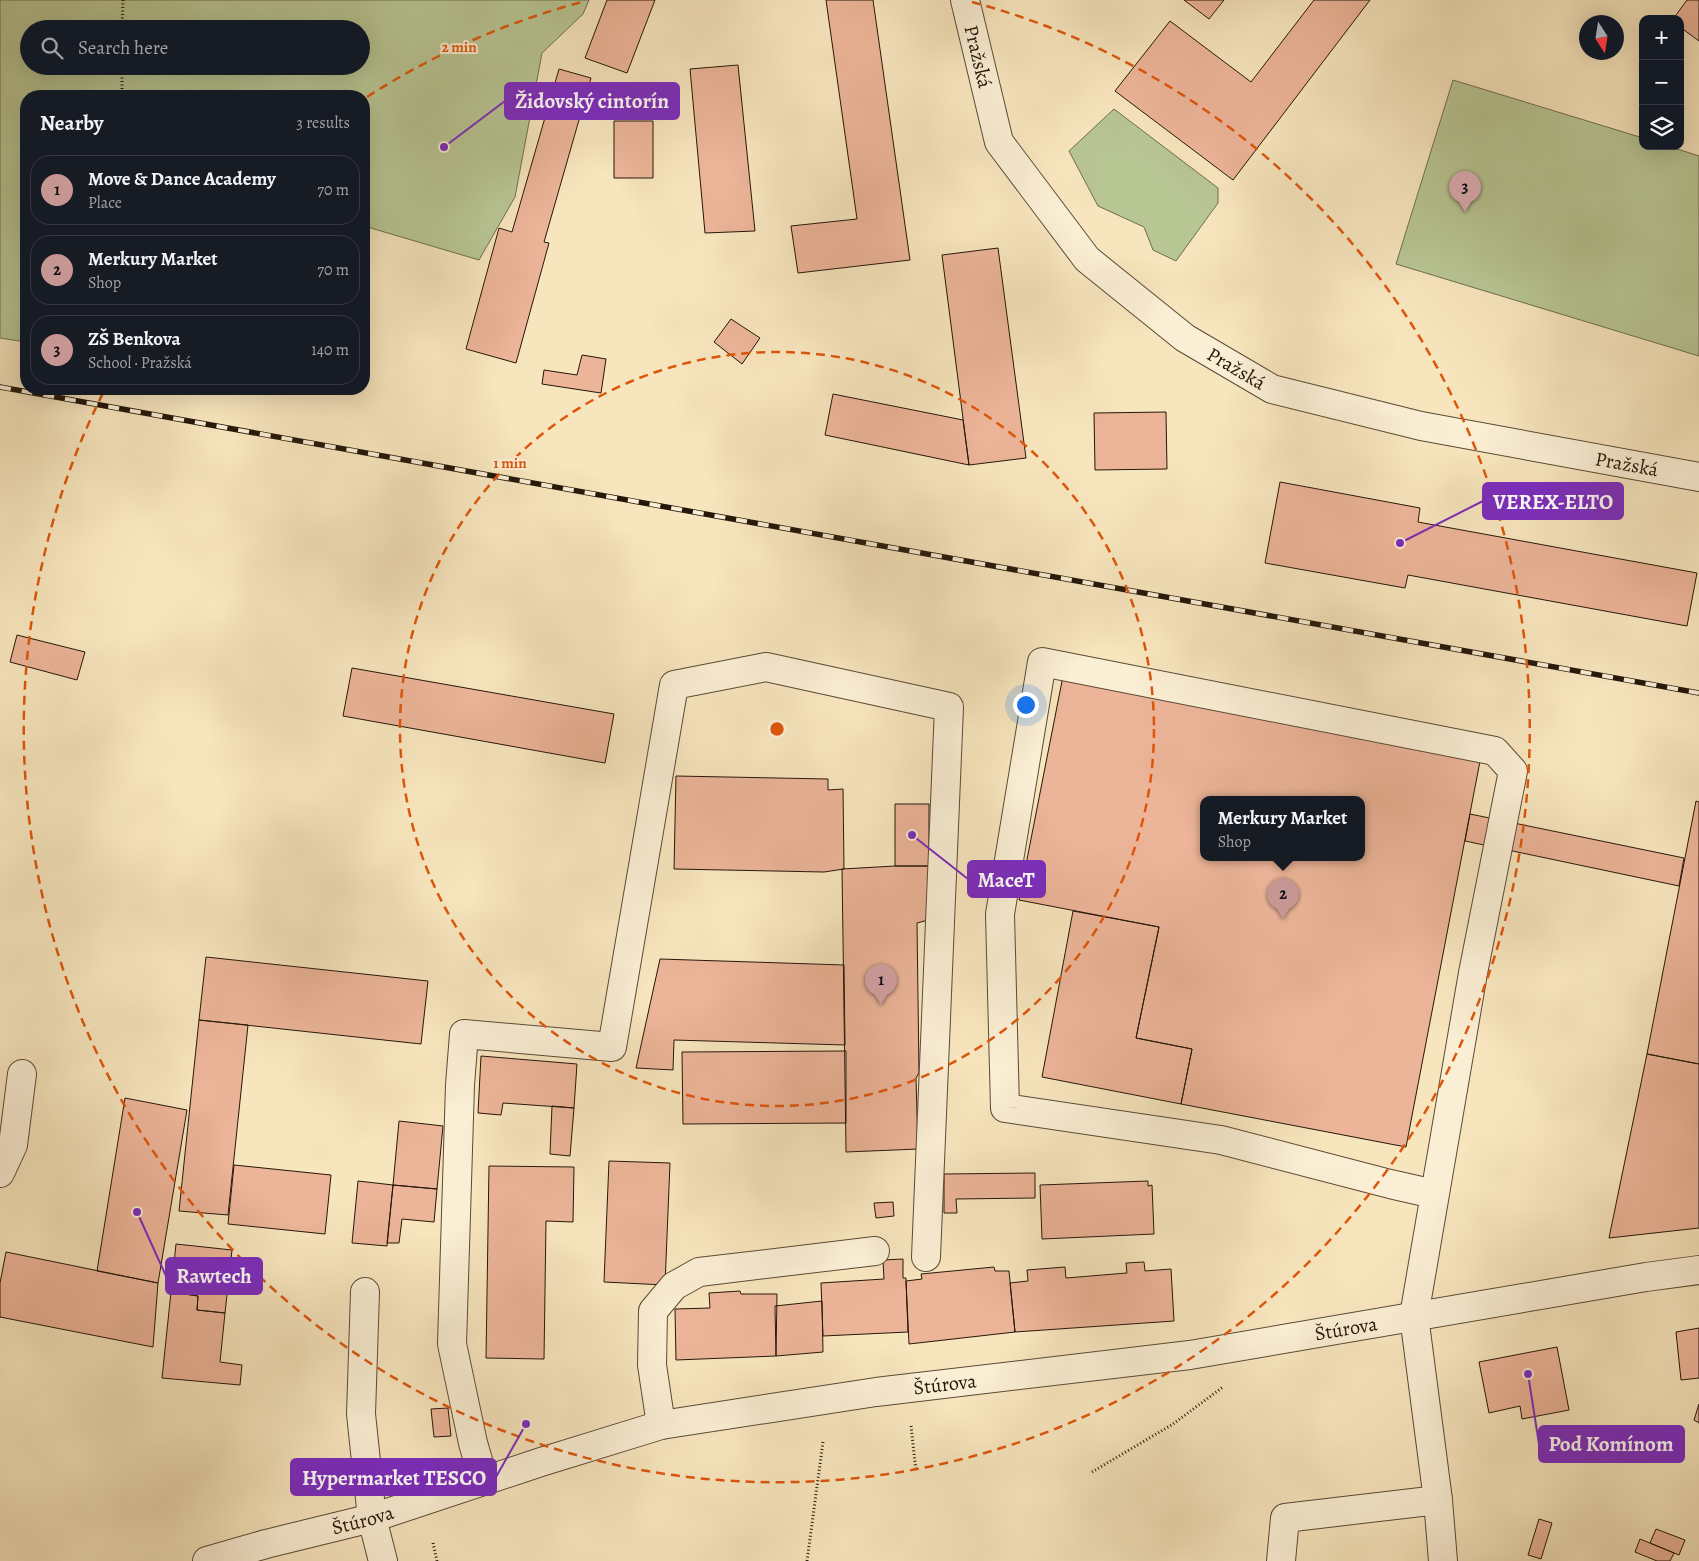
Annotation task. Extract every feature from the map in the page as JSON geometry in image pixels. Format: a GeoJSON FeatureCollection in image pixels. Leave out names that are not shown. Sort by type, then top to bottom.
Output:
{"type":"FeatureCollection","features":[{"type":"Feature","properties":{"kind":"street","name":"Pražská"},"geometry":{"type":"LineString","coordinates":[[973,4],[999,142],[1087,259],[1185,338],[1272,389],[1421,426],[1699,477]]}},
{"type":"Feature","properties":{"kind":"street"},"geometry":{"type":"LineString","coordinates":[[1434,1194],[1220,1140],[1004,1108],[1000,914],[1042,662],[1495,751],[1514,771],[1473,973],[1414,1316],[1438,1500],[1443,1561]]}},
{"type":"Feature","properties":{"kind":"street"},"geometry":{"type":"LineString","coordinates":[[484,1480],[472,1443],[452,1344],[460,1085],[464,1034],[612,1047],[674,685],[766,667],[949,707],[926,1257]]}},
{"type":"Feature","properties":{"kind":"street"},"geometry":{"type":"LineString","coordinates":[[0,1173],[13,1146],[22,1074]]}},
{"type":"Feature","properties":{"kind":"street"},"geometry":{"type":"LineString","coordinates":[[661,1425],[652,1365],[653,1311],[674,1286],[699,1272],[874,1251]]}},
{"type":"Feature","properties":{"kind":"street","name":"Štúrova"},"geometry":{"type":"LineString","coordinates":[[207,1561],[266,1544],[372,1518],[484,1480],[661,1425],[876,1392],[1190,1355],[1646,1276],[1699,1270]]}},
{"type":"Feature","properties":{"kind":"street"},"geometry":{"type":"LineString","coordinates":[[365,1292],[361,1414],[372,1518],[383,1561]]}},
{"type":"Feature","properties":{"kind":"street"},"geometry":{"type":"LineString","coordinates":[[1281,1561],[1285,1518],[1438,1500]]}},
{"type":"Feature","properties":{"kind":"path"},"geometry":{"type":"LineString","coordinates":[[122,20],[123,0]]}},
{"type":"Feature","properties":{"kind":"path"},"geometry":{"type":"LineString","coordinates":[[122,75],[122,90]]}},
{"type":"Feature","properties":{"kind":"path"},"geometry":{"type":"LineString","coordinates":[[1092,1472],[1173,1424],[1223,1387]]}},
{"type":"Feature","properties":{"kind":"path"},"geometry":{"type":"LineString","coordinates":[[911,1426],[916,1471]]}},
{"type":"Feature","properties":{"kind":"path"},"geometry":{"type":"LineString","coordinates":[[807,1561],[823,1442]]}},
{"type":"Feature","properties":{"kind":"path"},"geometry":{"type":"LineString","coordinates":[[433,1543],[437,1561]]}},
{"type":"Feature","properties":{"kind":"green space"},"geometry":{"type":"Polygon","coordinates":[[[0,0],[589,0],[583,14],[542,53],[515,197],[479,260],[370,228],[370,90],[20,90],[20,341],[0,338],[0,0]]]}},
{"type":"Feature","properties":{"kind":"green space"},"geometry":{"type":"Polygon","coordinates":[[[1453,80],[1639,137],[1639,150],[1680,150],[1699,156],[1699,356],[1396,264],[1453,80]]]}},
{"type":"Feature","properties":{"kind":"green space"},"geometry":{"type":"Polygon","coordinates":[[[1114,109],[1218,188],[1218,203],[1176,261],[1153,250],[1144,227],[1098,206],[1069,151],[1114,109]]]}},
{"type":"Feature","properties":{"kind":"building"},"geometry":{"type":"Polygon","coordinates":[[[607,0],[655,0],[627,73],[585,58],[607,0]]]}},
{"type":"Feature","properties":{"kind":"building"},"geometry":{"type":"Polygon","coordinates":[[[826,0],[873,0],[910,260],[798,273],[791,226],[857,219],[826,0]]]}},
{"type":"Feature","properties":{"kind":"building"},"geometry":{"type":"Polygon","coordinates":[[[1184,0],[1224,0],[1209,19],[1184,0]]]}},
{"type":"Feature","properties":{"kind":"building"},"geometry":{"type":"Polygon","coordinates":[[[1314,0],[1370,0],[1233,180],[1115,91],[1170,21],[1251,82],[1314,0]]]}},
{"type":"Feature","properties":{"kind":"building"},"geometry":{"type":"Polygon","coordinates":[[[1687,0],[1699,0],[1699,41],[1684,30],[1684,15],[1676,15],[1687,0]]]}},
{"type":"Feature","properties":{"kind":"building"},"geometry":{"type":"Polygon","coordinates":[[[738,65],[755,231],[705,233],[690,69],[738,65]]]}},
{"type":"Feature","properties":{"kind":"building"},"geometry":{"type":"Polygon","coordinates":[[[559,69],[591,78],[544,242],[549,243],[516,363],[466,349],[499,228],[512,232],[559,69]]]}},
{"type":"Feature","properties":{"kind":"building"},"geometry":{"type":"Polygon","coordinates":[[[614,121],[653,121],[653,178],[614,178],[614,121]]]}},
{"type":"Feature","properties":{"kind":"building"},"geometry":{"type":"Polygon","coordinates":[[[998,248],[1026,458],[969,465],[942,255],[998,248]]]}},
{"type":"Feature","properties":{"kind":"building"},"geometry":{"type":"Polygon","coordinates":[[[731,319],[760,338],[742,364],[714,342],[731,319]]]}},
{"type":"Feature","properties":{"kind":"building"},"geometry":{"type":"Polygon","coordinates":[[[582,355],[606,359],[601,393],[542,384],[544,370],[577,375],[582,355]]]}},
{"type":"Feature","properties":{"kind":"building"},"geometry":{"type":"Polygon","coordinates":[[[833,394],[963,420],[969,465],[825,435],[833,394]]]}},
{"type":"Feature","properties":{"kind":"building"},"geometry":{"type":"Polygon","coordinates":[[[1166,412],[1167,469],[1095,470],[1094,413],[1166,412]]]}},
{"type":"Feature","properties":{"kind":"building"},"geometry":{"type":"Polygon","coordinates":[[[1280,482],[1420,508],[1418,522],[1697,573],[1687,626],[1408,575],[1405,588],[1265,563],[1280,482]]]}},
{"type":"Feature","properties":{"kind":"building"},"geometry":{"type":"Polygon","coordinates":[[[17,635],[85,652],[77,680],[10,662],[17,635]]]}},
{"type":"Feature","properties":{"kind":"building"},"geometry":{"type":"Polygon","coordinates":[[[352,668],[614,714],[605,763],[343,716],[352,668]]]}},
{"type":"Feature","properties":{"kind":"building"},"geometry":{"type":"Polygon","coordinates":[[[1063,676],[1481,756],[1406,1147],[1181,1104],[1192,1049],[1136,1038],[1159,927],[1019,900],[1063,676]]]}},
{"type":"Feature","properties":{"kind":"building"},"geometry":{"type":"Polygon","coordinates":[[[676,776],[828,779],[828,790],[843,789],[844,869],[824,872],[674,869],[676,776]]]}},
{"type":"Feature","properties":{"kind":"building"},"geometry":{"type":"Polygon","coordinates":[[[1696,801],[1699,802],[1699,1064],[1647,1054],[1696,801]]]}},
{"type":"Feature","properties":{"kind":"building"},"geometry":{"type":"Polygon","coordinates":[[[895,804],[929,804],[929,866],[895,866],[895,804]]]}},
{"type":"Feature","properties":{"kind":"building"},"geometry":{"type":"Polygon","coordinates":[[[1470,814],[1684,858],[1679,886],[1465,841],[1470,814]]]}},
{"type":"Feature","properties":{"kind":"building"},"geometry":{"type":"Polygon","coordinates":[[[929,866],[932,919],[917,923],[919,1073],[916,1078],[918,1149],[846,1152],[842,869],[929,866]]]}},
{"type":"Feature","properties":{"kind":"building"},"geometry":{"type":"Polygon","coordinates":[[[1073,911],[1159,927],[1136,1038],[1192,1049],[1181,1104],[1042,1077],[1073,911]]]}},
{"type":"Feature","properties":{"kind":"building"},"geometry":{"type":"Polygon","coordinates":[[[206,957],[428,981],[421,1044],[199,1020],[206,957]]]}},
{"type":"Feature","properties":{"kind":"building"},"geometry":{"type":"Polygon","coordinates":[[[660,959],[844,965],[845,1045],[674,1040],[673,1070],[636,1068],[660,959]]]}},
{"type":"Feature","properties":{"kind":"building"},"geometry":{"type":"Polygon","coordinates":[[[199,1020],[248,1025],[228,1215],[179,1211],[199,1020]]]}},
{"type":"Feature","properties":{"kind":"building"},"geometry":{"type":"Polygon","coordinates":[[[846,1051],[846,1123],[683,1124],[682,1052],[846,1051]]]}},
{"type":"Feature","properties":{"kind":"building"},"geometry":{"type":"Polygon","coordinates":[[[1647,1054],[1699,1064],[1699,1228],[1609,1238],[1647,1054]]]}},
{"type":"Feature","properties":{"kind":"building"},"geometry":{"type":"Polygon","coordinates":[[[481,1056],[577,1064],[574,1108],[503,1103],[501,1115],[478,1113],[481,1056]]]}},
{"type":"Feature","properties":{"kind":"building"},"geometry":{"type":"Polygon","coordinates":[[[125,1098],[187,1110],[158,1283],[97,1271],[125,1098]]]}},
{"type":"Feature","properties":{"kind":"building"},"geometry":{"type":"Polygon","coordinates":[[[552,1106],[574,1108],[570,1156],[550,1154],[552,1106]]]}},
{"type":"Feature","properties":{"kind":"building"},"geometry":{"type":"Polygon","coordinates":[[[399,1121],[443,1126],[437,1189],[393,1185],[399,1121]]]}},
{"type":"Feature","properties":{"kind":"building"},"geometry":{"type":"Polygon","coordinates":[[[609,1161],[670,1163],[665,1285],[604,1282],[609,1161]]]}},
{"type":"Feature","properties":{"kind":"building"},"geometry":{"type":"Polygon","coordinates":[[[234,1165],[331,1175],[325,1234],[228,1224],[234,1165]]]}},
{"type":"Feature","properties":{"kind":"building"},"geometry":{"type":"Polygon","coordinates":[[[489,1166],[574,1167],[573,1222],[546,1221],[544,1359],[486,1358],[489,1166]]]}},
{"type":"Feature","properties":{"kind":"building"},"geometry":{"type":"Polygon","coordinates":[[[1035,1173],[1035,1198],[956,1199],[957,1213],[944,1213],[944,1174],[1035,1173]]]}},
{"type":"Feature","properties":{"kind":"building"},"geometry":{"type":"Polygon","coordinates":[[[358,1181],[393,1185],[387,1246],[352,1243],[358,1181]]]}},
{"type":"Feature","properties":{"kind":"building"},"geometry":{"type":"Polygon","coordinates":[[[1148,1181],[1148,1186],[1152,1185],[1154,1234],[1042,1239],[1040,1185],[1148,1181]]]}},
{"type":"Feature","properties":{"kind":"building"},"geometry":{"type":"Polygon","coordinates":[[[393,1185],[437,1189],[434,1222],[402,1219],[399,1243],[387,1243],[393,1185]]]}},
{"type":"Feature","properties":{"kind":"building"},"geometry":{"type":"Polygon","coordinates":[[[893,1202],[894,1216],[876,1218],[874,1203],[893,1202]]]}},
{"type":"Feature","properties":{"kind":"building"},"geometry":{"type":"Polygon","coordinates":[[[176,1244],[232,1250],[225,1313],[197,1310],[198,1296],[171,1292],[176,1244]]]}},
{"type":"Feature","properties":{"kind":"building"},"geometry":{"type":"Polygon","coordinates":[[[6,1252],[158,1283],[153,1347],[0,1317],[0,1283],[6,1252]]]}},
{"type":"Feature","properties":{"kind":"building"},"geometry":{"type":"Polygon","coordinates":[[[903,1259],[903,1278],[906,1278],[908,1332],[823,1336],[821,1283],[884,1279],[883,1260],[903,1259]]]}},
{"type":"Feature","properties":{"kind":"building"},"geometry":{"type":"Polygon","coordinates":[[[1144,1262],[1145,1271],[1171,1269],[1174,1321],[1015,1332],[1010,1283],[1028,1281],[1027,1270],[1065,1267],[1066,1278],[1127,1273],[1126,1263],[1144,1262]]]}},
{"type":"Feature","properties":{"kind":"building"},"geometry":{"type":"Polygon","coordinates":[[[994,1267],[995,1271],[1009,1271],[1015,1332],[909,1344],[906,1281],[922,1279],[921,1274],[994,1267]]]}},
{"type":"Feature","properties":{"kind":"building"},"geometry":{"type":"Polygon","coordinates":[[[740,1291],[741,1294],[777,1294],[776,1356],[676,1360],[675,1309],[710,1308],[709,1293],[740,1291]]]}},
{"type":"Feature","properties":{"kind":"building"},"geometry":{"type":"Polygon","coordinates":[[[171,1292],[198,1296],[197,1310],[225,1313],[220,1362],[242,1365],[240,1385],[162,1378],[171,1292]]]}},
{"type":"Feature","properties":{"kind":"building"},"geometry":{"type":"Polygon","coordinates":[[[822,1301],[823,1352],[776,1356],[775,1306],[822,1301]]]}},
{"type":"Feature","properties":{"kind":"building"},"geometry":{"type":"Polygon","coordinates":[[[1699,1328],[1699,1378],[1681,1380],[1676,1332],[1699,1328]]]}},
{"type":"Feature","properties":{"kind":"building"},"geometry":{"type":"Polygon","coordinates":[[[1557,1347],[1569,1410],[1522,1419],[1520,1406],[1489,1413],[1479,1362],[1557,1347]]]}},
{"type":"Feature","properties":{"kind":"building"},"geometry":{"type":"Polygon","coordinates":[[[1699,1404],[1699,1423],[1694,1420],[1699,1404]]]}},
{"type":"Feature","properties":{"kind":"building"},"geometry":{"type":"Polygon","coordinates":[[[448,1408],[451,1436],[434,1437],[431,1409],[448,1408]]]}},
{"type":"Feature","properties":{"kind":"building"},"geometry":{"type":"Polygon","coordinates":[[[1539,1519],[1552,1523],[1541,1559],[1528,1555],[1539,1519]]]}},
{"type":"Feature","properties":{"kind":"building"},"geometry":{"type":"Polygon","coordinates":[[[1656,1529],[1685,1540],[1679,1555],[1650,1543],[1656,1529]]]}},
{"type":"Feature","properties":{"kind":"building"},"geometry":{"type":"Polygon","coordinates":[[[1640,1539],[1674,1553],[1670,1561],[1657,1561],[1635,1552],[1640,1539]]]}},
{"type":"Feature","properties":{"kind":"railway"},"geometry":{"type":"LineString","coordinates":[[0,387],[20,391]]}},
{"type":"Feature","properties":{"kind":"railway"},"geometry":{"type":"LineString","coordinates":[[44,395],[1699,693]]}},
{"type":"Feature","properties":{"kind":"place","name":"Židovský cintorín"},"geometry":{"type":"Point","coordinates":[444,147]}},
{"type":"Feature","properties":{"kind":"place","name":"ZŠ Benkova"},"geometry":{"type":"Point","coordinates":[1465,212]}},
{"type":"Feature","properties":{"kind":"place","name":"VEREX-ELTO"},"geometry":{"type":"Point","coordinates":[1400,543]}},
{"type":"Feature","properties":{"kind":"place","name":"MaceT"},"geometry":{"type":"Point","coordinates":[912,835]}},
{"type":"Feature","properties":{"kind":"place","name":"Merkury Market"},"geometry":{"type":"Point","coordinates":[1283,919]}},
{"type":"Feature","properties":{"kind":"place","name":"Move & Dance Academy"},"geometry":{"type":"Point","coordinates":[881,1005]}},
{"type":"Feature","properties":{"kind":"place","name":"Rawtech"},"geometry":{"type":"Point","coordinates":[137,1212]}},
{"type":"Feature","properties":{"kind":"place","name":"Pod Komínom"},"geometry":{"type":"Point","coordinates":[1528,1374]}},
{"type":"Feature","properties":{"kind":"place","name":"Hypermarket TESCO"},"geometry":{"type":"Point","coordinates":[526,1424]}}]}
